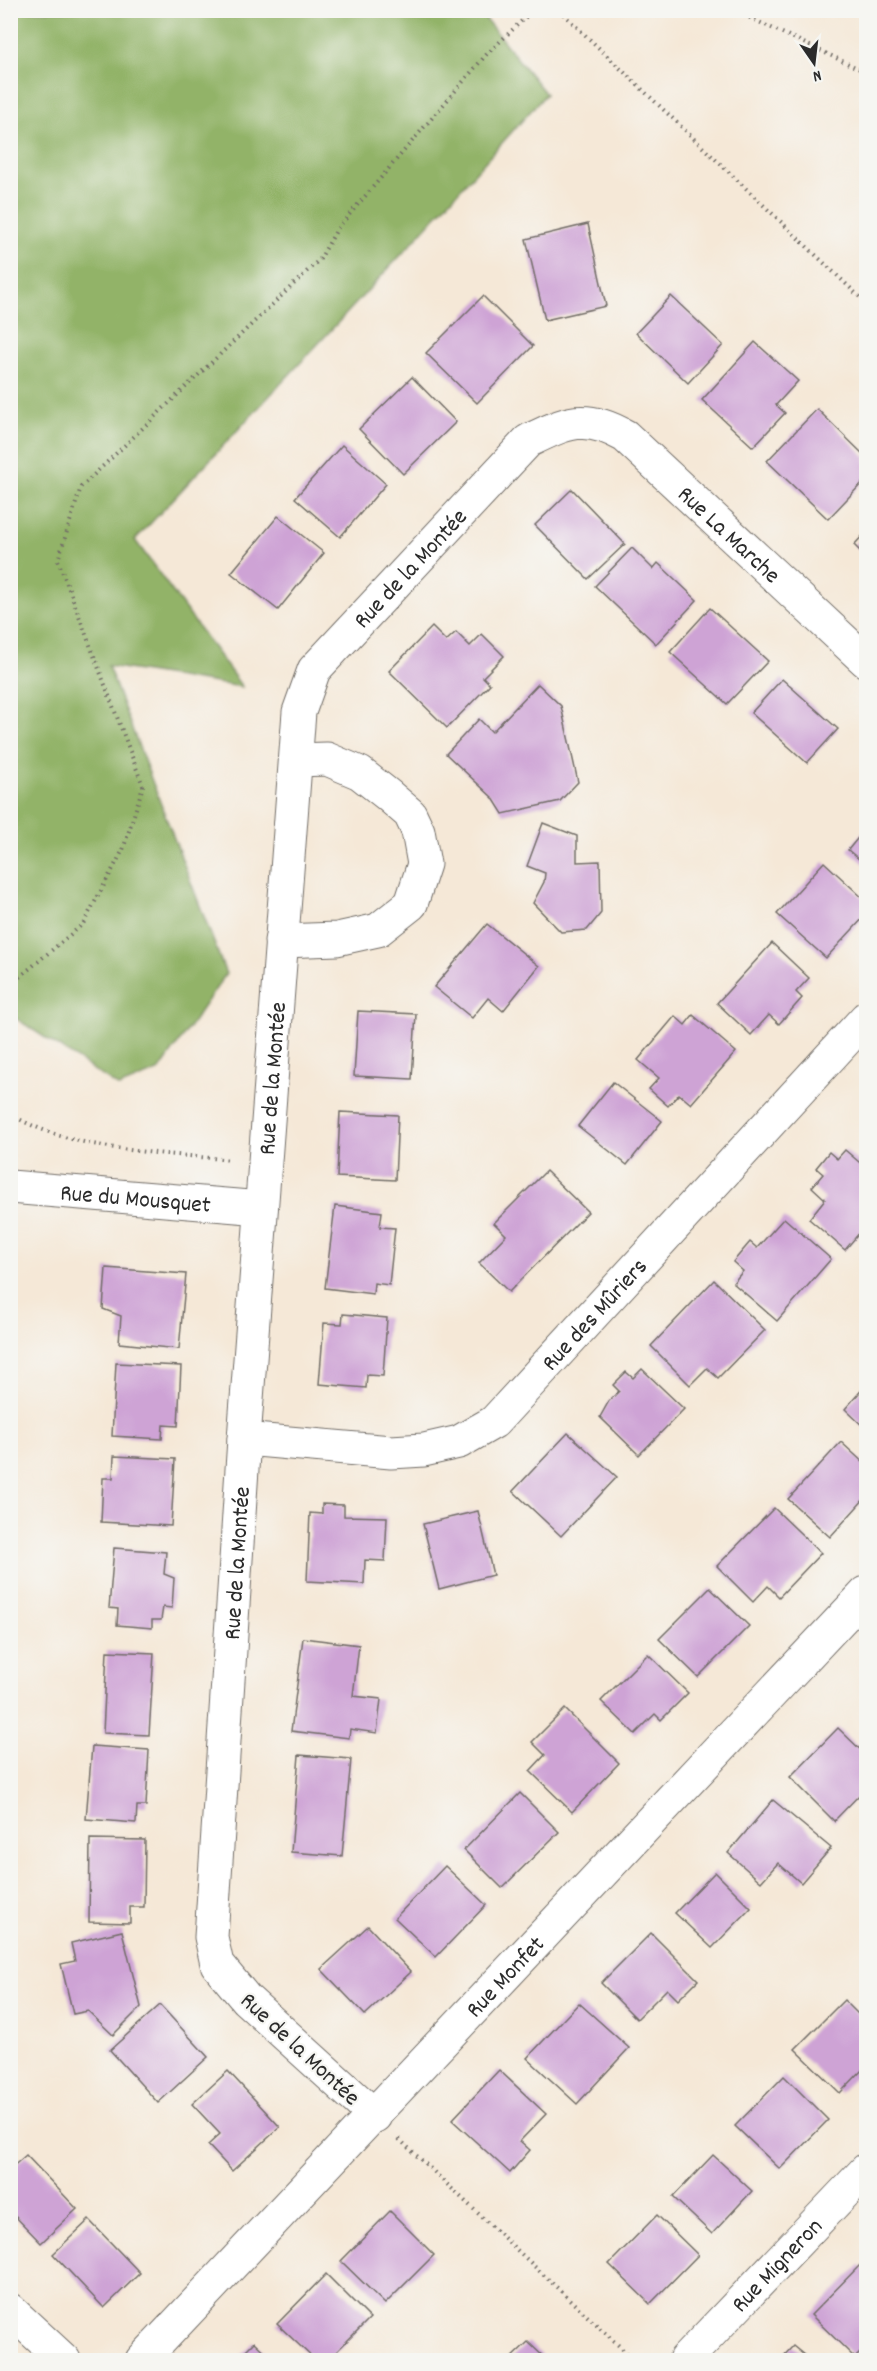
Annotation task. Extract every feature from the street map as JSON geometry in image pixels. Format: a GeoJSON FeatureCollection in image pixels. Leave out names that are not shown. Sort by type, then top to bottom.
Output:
{"type":"FeatureCollection","features":[{"type":"Feature","properties":{"kind":"street","name":"Rue La Marche"},"geometry":{"type":"LineString","coordinates":[[585,422],[607,426],[625,436],[867,661]]}},
{"type":"Feature","properties":{"kind":"street","name":"Rue de la Montée"},"geometry":{"type":"LineString","coordinates":[[375,2116],[246,1999],[217,1964],[212,1937],[244,1439],[299,712],[314,670],[528,441],[562,424],[585,422]]}},
{"type":"Feature","properties":{"kind":"street"},"geometry":{"type":"LineString","coordinates":[[281,941],[337,939],[378,930],[411,904],[424,864],[418,831],[410,814],[388,795],[360,773],[327,759],[296,760]]}},
{"type":"Feature","properties":{"kind":"street","name":"Rue des Mûriers"},"geometry":{"type":"LineString","coordinates":[[244,1439],[391,1452],[424,1450],[459,1442],[494,1422],[867,1018]]}},
{"type":"Feature","properties":{"kind":"street","name":"Rue du Mousquet"},"geometry":{"type":"LineString","coordinates":[[10,1187],[261,1208]]}},
{"type":"Feature","properties":{"kind":"street","name":"Rue Monfet"},"geometry":{"type":"LineString","coordinates":[[142,2361],[867,1593]]}},
{"type":"Feature","properties":{"kind":"street","name":"Rue Migneron"},"geometry":{"type":"LineString","coordinates":[[685,2361],[867,2170]]}},
{"type":"Feature","properties":{"kind":"street"},"geometry":{"type":"LineString","coordinates":[[10,2310],[64,2361]]}},
{"type":"Feature","properties":{"kind":"path"},"geometry":{"type":"LineString","coordinates":[[10,17],[12,10]]}},
{"type":"Feature","properties":{"kind":"path"},"geometry":{"type":"LineString","coordinates":[[10,985],[83,924],[123,850],[143,786],[58,560],[81,488],[320,259],[337,229],[411,142],[486,55],[533,10]]}},
{"type":"Feature","properties":{"kind":"path"},"geometry":{"type":"LineString","coordinates":[[559,10],[867,303]]}},
{"type":"Feature","properties":{"kind":"path"},"geometry":{"type":"LineString","coordinates":[[733,10],[867,72]]}},
{"type":"Feature","properties":{"kind":"path"},"geometry":{"type":"LineString","coordinates":[[10,1114],[29,1125],[82,1143],[266,1164]]}},
{"type":"Feature","properties":{"kind":"path"},"geometry":{"type":"LineString","coordinates":[[375,2116],[634,2361]]}},
{"type":"Feature","properties":{"kind":"green space"},"geometry":{"type":"Polygon","coordinates":[[[10,11],[479,11],[546,94],[402,254],[135,540],[242,687],[108,666],[226,974],[160,1070],[119,1087],[11,1015],[10,11]]]}},
{"type":"Feature","properties":{"kind":"building"},"geometry":{"type":"Polygon","coordinates":[[[588,224],[606,306],[545,320],[526,239],[588,224]]]}},
{"type":"Feature","properties":{"kind":"building"},"geometry":{"type":"Polygon","coordinates":[[[483,296],[533,346],[477,403],[426,353],[483,296]]]}},
{"type":"Feature","properties":{"kind":"building"},"geometry":{"type":"Polygon","coordinates":[[[671,296],[723,345],[688,383],[636,333],[671,296]]]}},
{"type":"Feature","properties":{"kind":"building"},"geometry":{"type":"Polygon","coordinates":[[[755,342],[798,381],[776,405],[785,413],[753,447],[702,400],[755,342]]]}},
{"type":"Feature","properties":{"kind":"building"},"geometry":{"type":"Polygon","coordinates":[[[412,377],[456,422],[403,474],[359,429],[412,377]]]}},
{"type":"Feature","properties":{"kind":"building"},"geometry":{"type":"Polygon","coordinates":[[[817,409],[866,457],[866,479],[828,519],[767,461],[817,409]]]}},
{"type":"Feature","properties":{"kind":"building"},"geometry":{"type":"Polygon","coordinates":[[[342,445],[386,484],[340,537],[295,498],[342,445]]]}},
{"type":"Feature","properties":{"kind":"building"},"geometry":{"type":"Polygon","coordinates":[[[572,489],[625,544],[588,579],[535,525],[572,489]]]}},
{"type":"Feature","properties":{"kind":"building"},"geometry":{"type":"Polygon","coordinates":[[[278,516],[324,553],[278,610],[231,573],[278,516]]]}},
{"type":"Feature","properties":{"kind":"building"},"geometry":{"type":"Polygon","coordinates":[[[866,532],[866,557],[854,545],[866,532]]]}},
{"type":"Feature","properties":{"kind":"building"},"geometry":{"type":"Polygon","coordinates":[[[632,548],[653,569],[658,563],[697,600],[656,644],[595,586],[632,548]]]}},
{"type":"Feature","properties":{"kind":"building"},"geometry":{"type":"Polygon","coordinates":[[[710,608],[768,661],[727,704],[670,652],[710,608]]]}},
{"type":"Feature","properties":{"kind":"building"},"geometry":{"type":"Polygon","coordinates":[[[432,627],[446,641],[456,632],[470,646],[482,634],[504,656],[483,677],[490,684],[447,728],[389,671],[432,627]]]}},
{"type":"Feature","properties":{"kind":"building"},"geometry":{"type":"Polygon","coordinates":[[[782,679],[838,729],[807,763],[751,713],[782,679]]]}},
{"type":"Feature","properties":{"kind":"building"},"geometry":{"type":"Polygon","coordinates":[[[538,684],[561,706],[578,782],[560,801],[503,814],[493,798],[446,754],[479,719],[492,732],[538,684]]]}},
{"type":"Feature","properties":{"kind":"building"},"geometry":{"type":"Polygon","coordinates":[[[543,823],[577,836],[577,862],[600,861],[601,913],[587,930],[561,932],[533,903],[544,882],[545,873],[527,866],[543,823]]]}},
{"type":"Feature","properties":{"kind":"building"},"geometry":{"type":"Polygon","coordinates":[[[866,828],[866,865],[848,850],[866,828]]]}},
{"type":"Feature","properties":{"kind":"building"},"geometry":{"type":"Polygon","coordinates":[[[824,862],[866,901],[866,915],[826,958],[777,914],[824,862]]]}},
{"type":"Feature","properties":{"kind":"building"},"geometry":{"type":"Polygon","coordinates":[[[487,924],[539,966],[503,1011],[488,998],[472,1018],[434,987],[487,924]]]}},
{"type":"Feature","properties":{"kind":"building"},"geometry":{"type":"Polygon","coordinates":[[[772,943],[809,978],[796,992],[802,998],[779,1024],[769,1015],[751,1035],[717,1003],[772,943]]]}},
{"type":"Feature","properties":{"kind":"building"},"geometry":{"type":"Polygon","coordinates":[[[358,1011],[416,1014],[412,1079],[354,1076],[358,1011]]]}},
{"type":"Feature","properties":{"kind":"building"},"geometry":{"type":"Polygon","coordinates":[[[693,1015],[736,1052],[691,1104],[679,1094],[668,1106],[649,1089],[659,1078],[638,1060],[675,1016],[685,1025],[693,1015]]]}},
{"type":"Feature","properties":{"kind":"building"},"geometry":{"type":"Polygon","coordinates":[[[613,1082],[662,1121],[627,1165],[578,1126],[613,1082]]]}},
{"type":"Feature","properties":{"kind":"building"},"geometry":{"type":"Polygon","coordinates":[[[340,1112],[398,1115],[395,1180],[337,1177],[340,1112]]]}},
{"type":"Feature","properties":{"kind":"building"},"geometry":{"type":"Polygon","coordinates":[[[845,1150],[866,1168],[866,1225],[845,1250],[809,1219],[825,1199],[812,1187],[823,1174],[816,1168],[829,1152],[837,1159],[845,1150]]]}},
{"type":"Feature","properties":{"kind":"building"},"geometry":{"type":"Polygon","coordinates":[[[546,1171],[588,1212],[509,1292],[479,1263],[506,1235],[494,1223],[546,1171]]]}},
{"type":"Feature","properties":{"kind":"building"},"geometry":{"type":"Polygon","coordinates":[[[335,1206],[382,1212],[380,1227],[395,1228],[389,1285],[374,1283],[373,1294],[325,1288],[335,1206]]]}},
{"type":"Feature","properties":{"kind":"building"},"geometry":{"type":"Polygon","coordinates":[[[784,1218],[831,1259],[777,1321],[733,1283],[743,1271],[733,1262],[750,1242],[757,1248],[784,1218]]]}},
{"type":"Feature","properties":{"kind":"building"},"geometry":{"type":"Polygon","coordinates":[[[106,1268],[186,1274],[179,1349],[119,1343],[121,1316],[103,1309],[106,1268]]]}},
{"type":"Feature","properties":{"kind":"building"},"geometry":{"type":"Polygon","coordinates":[[[714,1280],[765,1330],[718,1378],[707,1368],[690,1385],[651,1346],[714,1280]]]}},
{"type":"Feature","properties":{"kind":"building"},"geometry":{"type":"Polygon","coordinates":[[[343,1314],[387,1318],[383,1376],[367,1375],[366,1388],[319,1384],[324,1323],[342,1324],[343,1314]]]}},
{"type":"Feature","properties":{"kind":"building"},"geometry":{"type":"Polygon","coordinates":[[[116,1363],[181,1366],[178,1426],[163,1425],[162,1439],[112,1436],[116,1363]]]}},
{"type":"Feature","properties":{"kind":"building"},"geometry":{"type":"Polygon","coordinates":[[[642,1369],[684,1409],[639,1455],[600,1417],[609,1401],[619,1391],[613,1385],[626,1372],[633,1378],[642,1369]]]}},
{"type":"Feature","properties":{"kind":"building"},"geometry":{"type":"Polygon","coordinates":[[[866,1385],[866,1429],[845,1409],[866,1385]]]}},
{"type":"Feature","properties":{"kind":"building"},"geometry":{"type":"Polygon","coordinates":[[[568,1433],[617,1477],[561,1536],[513,1491],[568,1433]]]}},
{"type":"Feature","properties":{"kind":"building"},"geometry":{"type":"Polygon","coordinates":[[[841,1442],[866,1465],[866,1497],[830,1537],[788,1499],[841,1442]]]}},
{"type":"Feature","properties":{"kind":"building"},"geometry":{"type":"Polygon","coordinates":[[[114,1456],[175,1459],[171,1526],[101,1522],[103,1478],[113,1478],[114,1456]]]}},
{"type":"Feature","properties":{"kind":"building"},"geometry":{"type":"Polygon","coordinates":[[[322,1504],[344,1505],[344,1516],[387,1517],[385,1561],[365,1560],[364,1584],[307,1581],[310,1513],[322,1514],[322,1504]]]}},
{"type":"Feature","properties":{"kind":"building"},"geometry":{"type":"Polygon","coordinates":[[[774,1508],[821,1553],[779,1597],[768,1586],[753,1602],[717,1566],[774,1508]]]}},
{"type":"Feature","properties":{"kind":"building"},"geometry":{"type":"Polygon","coordinates":[[[478,1511],[493,1575],[439,1589],[423,1524],[478,1511]]]}},
{"type":"Feature","properties":{"kind":"building"},"geometry":{"type":"Polygon","coordinates":[[[114,1548],[166,1552],[164,1574],[174,1578],[172,1608],[163,1607],[161,1620],[152,1620],[152,1628],[117,1625],[118,1609],[109,1608],[114,1548]]]}},
{"type":"Feature","properties":{"kind":"building"},"geometry":{"type":"Polygon","coordinates":[[[710,1588],[749,1626],[698,1677],[659,1639],[710,1588]]]}},
{"type":"Feature","properties":{"kind":"building"},"geometry":{"type":"Polygon","coordinates":[[[303,1638],[359,1645],[353,1696],[381,1699],[377,1733],[350,1729],[349,1738],[291,1731],[303,1638]]]}},
{"type":"Feature","properties":{"kind":"building"},"geometry":{"type":"Polygon","coordinates":[[[107,1651],[154,1653],[149,1735],[103,1733],[107,1651]]]}},
{"type":"Feature","properties":{"kind":"building"},"geometry":{"type":"Polygon","coordinates":[[[648,1654],[688,1693],[661,1720],[655,1714],[635,1734],[601,1701],[648,1654]]]}},
{"type":"Feature","properties":{"kind":"building"},"geometry":{"type":"Polygon","coordinates":[[[565,1709],[619,1763],[572,1812],[530,1771],[545,1755],[532,1742],[565,1709]]]}},
{"type":"Feature","properties":{"kind":"building"},"geometry":{"type":"Polygon","coordinates":[[[838,1728],[866,1755],[866,1788],[834,1821],[790,1777],[838,1728]]]}},
{"type":"Feature","properties":{"kind":"building"},"geometry":{"type":"Polygon","coordinates":[[[92,1746],[149,1750],[146,1806],[137,1806],[136,1823],[86,1819],[92,1746]]]}},
{"type":"Feature","properties":{"kind":"building"},"geometry":{"type":"Polygon","coordinates":[[[299,1755],[351,1759],[342,1856],[291,1852],[299,1755]]]}},
{"type":"Feature","properties":{"kind":"building"},"geometry":{"type":"Polygon","coordinates":[[[520,1793],[559,1832],[502,1888],[464,1850],[520,1793]]]}},
{"type":"Feature","properties":{"kind":"building"},"geometry":{"type":"Polygon","coordinates":[[[773,1800],[831,1848],[801,1883],[778,1863],[761,1882],[728,1853],[773,1800]]]}},
{"type":"Feature","properties":{"kind":"building"},"geometry":{"type":"Polygon","coordinates":[[[90,1839],[145,1840],[144,1907],[130,1907],[130,1923],[89,1922],[90,1839]]]}},
{"type":"Feature","properties":{"kind":"building"},"geometry":{"type":"Polygon","coordinates":[[[445,1866],[486,1905],[436,1957],[395,1918],[445,1866]]]}},
{"type":"Feature","properties":{"kind":"building"},"geometry":{"type":"Polygon","coordinates":[[[715,1872],[751,1908],[712,1948],[675,1913],[715,1872]]]}},
{"type":"Feature","properties":{"kind":"building"},"geometry":{"type":"Polygon","coordinates":[[[368,1926],[411,1972],[365,2015],[321,1969],[368,1926]]]}},
{"type":"Feature","properties":{"kind":"building"},"geometry":{"type":"Polygon","coordinates":[[[122,1931],[141,2007],[113,2035],[88,2011],[73,2014],[61,1964],[75,1961],[71,1943],[122,1931]]]}},
{"type":"Feature","properties":{"kind":"building"},"geometry":{"type":"Polygon","coordinates":[[[651,1933],[698,1980],[678,2000],[667,1989],[637,2019],[601,1983],[651,1933]]]}},
{"type":"Feature","properties":{"kind":"building"},"geometry":{"type":"Polygon","coordinates":[[[844,2000],[866,2022],[866,2066],[840,2093],[795,2049],[844,2000]]]}},
{"type":"Feature","properties":{"kind":"building"},"geometry":{"type":"Polygon","coordinates":[[[579,2003],[629,2048],[577,2104],[527,2058],[579,2003]]]}},
{"type":"Feature","properties":{"kind":"building"},"geometry":{"type":"Polygon","coordinates":[[[160,2005],[208,2057],[158,2103],[110,2050],[160,2005]]]}},
{"type":"Feature","properties":{"kind":"building"},"geometry":{"type":"Polygon","coordinates":[[[499,2070],[546,2114],[520,2141],[530,2150],[510,2173],[452,2120],[499,2070]]]}},
{"type":"Feature","properties":{"kind":"building"},"geometry":{"type":"Polygon","coordinates":[[[228,2071],[280,2127],[232,2171],[208,2145],[220,2134],[192,2104],[228,2071]]]}},
{"type":"Feature","properties":{"kind":"building"},"geometry":{"type":"Polygon","coordinates":[[[784,2076],[828,2120],[780,2169],[735,2126],[784,2076]]]}},
{"type":"Feature","properties":{"kind":"building"},"geometry":{"type":"Polygon","coordinates":[[[26,2155],[77,2209],[41,2243],[10,2211],[10,2169],[26,2155]]]}},
{"type":"Feature","properties":{"kind":"building"},"geometry":{"type":"Polygon","coordinates":[[[713,2155],[752,2191],[712,2234],[673,2197],[713,2155]]]}},
{"type":"Feature","properties":{"kind":"building"},"geometry":{"type":"Polygon","coordinates":[[[390,2211],[434,2255],[385,2304],[341,2261],[390,2211]]]}},
{"type":"Feature","properties":{"kind":"building"},"geometry":{"type":"Polygon","coordinates":[[[657,2215],[698,2255],[650,2304],[609,2264],[657,2215]]]}},
{"type":"Feature","properties":{"kind":"building"},"geometry":{"type":"Polygon","coordinates":[[[89,2220],[140,2273],[104,2308],[53,2254],[89,2220]]]}},
{"type":"Feature","properties":{"kind":"building"},"geometry":{"type":"Polygon","coordinates":[[[860,2265],[866,2272],[866,2347],[855,2358],[811,2315],[860,2265]]]}},
{"type":"Feature","properties":{"kind":"building"},"geometry":{"type":"Polygon","coordinates":[[[326,2274],[370,2318],[328,2360],[315,2360],[277,2324],[326,2274]]]}},
{"type":"Feature","properties":{"kind":"building"},"geometry":{"type":"Polygon","coordinates":[[[254,2342],[273,2360],[236,2360],[254,2342]]]}},
{"type":"Feature","properties":{"kind":"building"},"geometry":{"type":"Polygon","coordinates":[[[528,2342],[547,2360],[509,2360],[528,2342]]]}},
{"type":"Feature","properties":{"kind":"building"},"geometry":{"type":"Polygon","coordinates":[[[793,2346],[810,2360],[780,2360],[793,2346]]]}}]}
